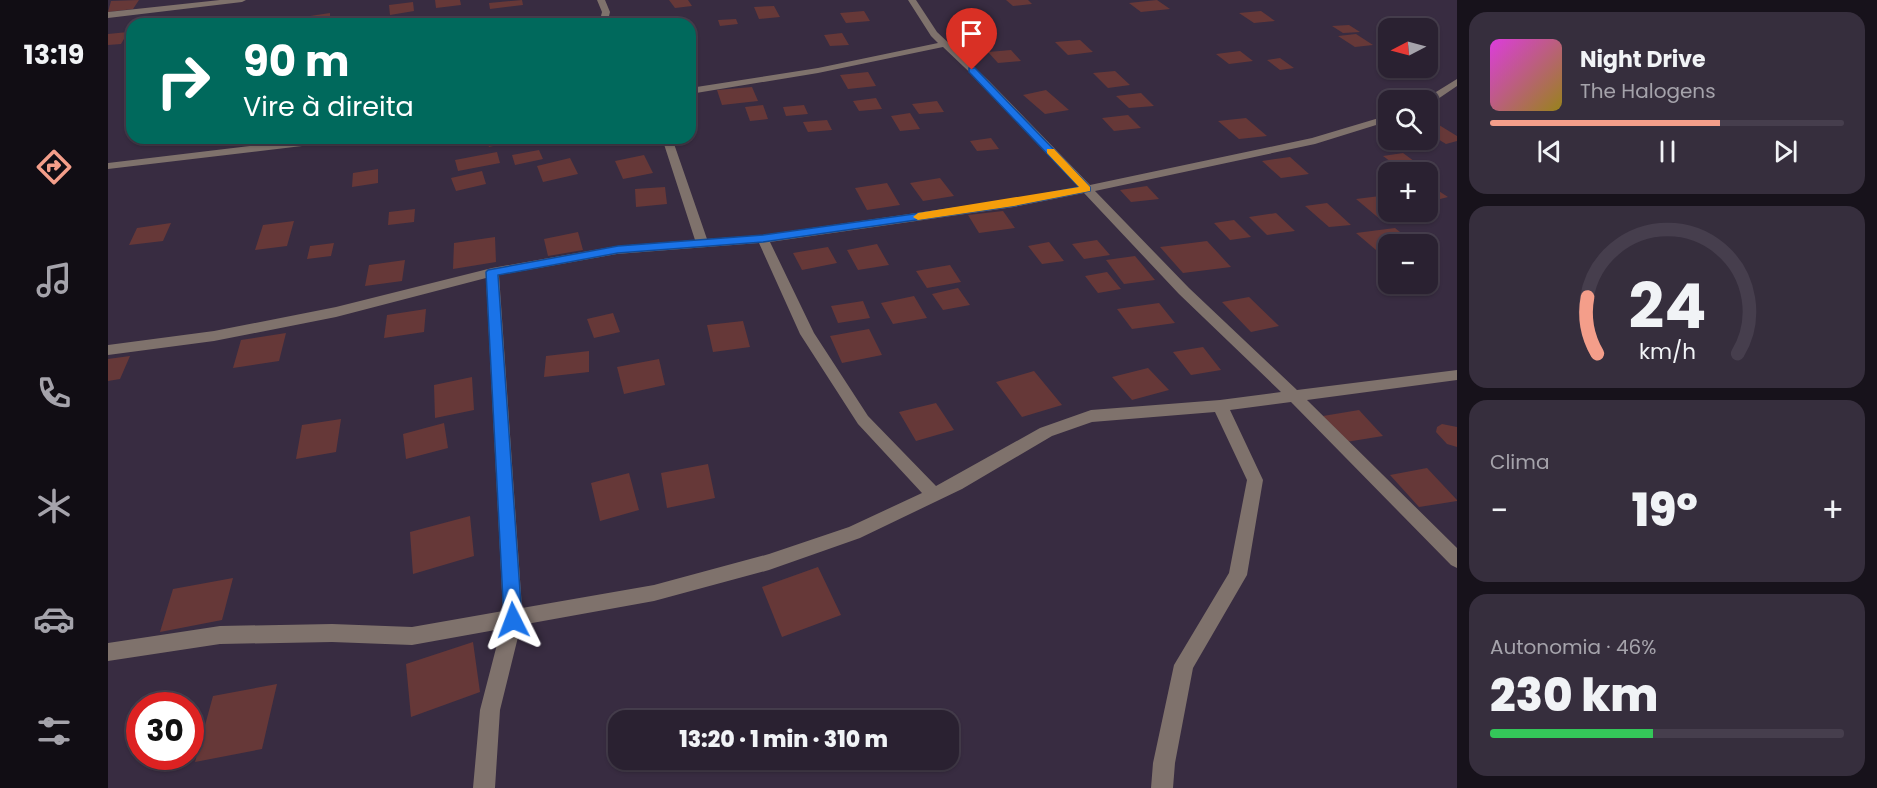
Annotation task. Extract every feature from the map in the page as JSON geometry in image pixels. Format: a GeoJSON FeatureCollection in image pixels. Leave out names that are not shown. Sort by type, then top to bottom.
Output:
{"type":"FeatureCollection","features":[{"type":"Feature","properties":{"kind":"street"},"geometry":{"type":"LineString","coordinates":[[108,15],[242,0]]}},
{"type":"Feature","properties":{"kind":"street"},"geometry":{"type":"LineString","coordinates":[[601,0],[606,12],[604,18]]}},
{"type":"Feature","properties":{"kind":"street"},"geometry":{"type":"LineString","coordinates":[[912,0],[934,34],[986,83],[1184,291],[1295,397],[1457,560]]}},
{"type":"Feature","properties":{"kind":"street"},"geometry":{"type":"LineString","coordinates":[[696,90],[832,70],[945,44]]}},
{"type":"Feature","properties":{"kind":"street"},"geometry":{"type":"LineString","coordinates":[[1438,94],[1457,82]]}},
{"type":"Feature","properties":{"kind":"street"},"geometry":{"type":"LineString","coordinates":[[108,350],[214,336],[292,321],[492,272],[618,250],[763,238],[1014,203],[1304,144],[1378,121]]}},
{"type":"Feature","properties":{"kind":"street"},"geometry":{"type":"LineString","coordinates":[[108,166],[293,144]]}},
{"type":"Feature","properties":{"kind":"street"},"geometry":{"type":"LineString","coordinates":[[669,144],[702,242]]}},
{"type":"Feature","properties":{"kind":"street"},"geometry":{"type":"LineString","coordinates":[[763,238],[807,334],[863,420],[934,495]]}},
{"type":"Feature","properties":{"kind":"street"},"geometry":{"type":"LineString","coordinates":[[484,788],[490,710],[513,620],[492,272]]}},
{"type":"Feature","properties":{"kind":"street"},"geometry":{"type":"LineString","coordinates":[[108,652],[220,634],[332,633],[412,636],[513,620],[654,593],[769,562],[854,533],[934,495],[1046,432],[1091,416],[1220,406],[1457,375]]}},
{"type":"Feature","properties":{"kind":"street"},"geometry":{"type":"LineString","coordinates":[[1162,788],[1164,763],[1184,665],[1239,575],[1255,480],[1220,406]]}},
{"type":"Feature","properties":{"kind":"building"},"geometry":{"type":"Polygon","coordinates":[[[139,0],[133,9],[108,12],[111,1],[139,0]]]}},
{"type":"Feature","properties":{"kind":"building"},"geometry":{"type":"Polygon","coordinates":[[[435,0],[460,0],[461,5],[436,8],[435,0]]]}},
{"type":"Feature","properties":{"kind":"building"},"geometry":{"type":"Polygon","coordinates":[[[522,0],[523,5],[490,9],[489,3],[522,0]]]}},
{"type":"Feature","properties":{"kind":"building"},"geometry":{"type":"Polygon","coordinates":[[[669,0],[688,0],[692,6],[675,8],[669,0]]]}},
{"type":"Feature","properties":{"kind":"building"},"geometry":{"type":"Polygon","coordinates":[[[1006,0],[1028,0],[1032,4],[1013,6],[1006,0]]]}},
{"type":"Feature","properties":{"kind":"building"},"geometry":{"type":"Polygon","coordinates":[[[1157,0],[1170,9],[1141,12],[1129,3],[1157,0]]]}},
{"type":"Feature","properties":{"kind":"building"},"geometry":{"type":"Polygon","coordinates":[[[413,2],[414,11],[390,15],[389,5],[413,2]]]}},
{"type":"Feature","properties":{"kind":"building"},"geometry":{"type":"Polygon","coordinates":[[[774,6],[780,17],[759,19],[754,7],[774,6]]]}},
{"type":"Feature","properties":{"kind":"building"},"geometry":{"type":"Polygon","coordinates":[[[864,11],[870,21],[846,23],[840,13],[864,11]]]}},
{"type":"Feature","properties":{"kind":"building"},"geometry":{"type":"Polygon","coordinates":[[[1261,11],[1275,21],[1254,23],[1239,13],[1261,11]]]}},
{"type":"Feature","properties":{"kind":"building"},"geometry":{"type":"Polygon","coordinates":[[[330,13],[330,18],[297,18],[330,13]]]}},
{"type":"Feature","properties":{"kind":"building"},"geometry":{"type":"Polygon","coordinates":[[[736,19],[738,24],[720,26],[718,20],[736,19]]]}},
{"type":"Feature","properties":{"kind":"building"},"geometry":{"type":"Polygon","coordinates":[[[1349,25],[1360,32],[1343,33],[1332,26],[1349,25]]]}},
{"type":"Feature","properties":{"kind":"building"},"geometry":{"type":"Polygon","coordinates":[[[126,32],[121,44],[108,45],[108,34],[126,32]]]}},
{"type":"Feature","properties":{"kind":"building"},"geometry":{"type":"Polygon","coordinates":[[[842,33],[849,45],[830,46],[824,35],[842,33]]]}},
{"type":"Feature","properties":{"kind":"building"},"geometry":{"type":"Polygon","coordinates":[[[1356,34],[1373,45],[1355,47],[1338,36],[1356,34]]]}},
{"type":"Feature","properties":{"kind":"building"},"geometry":{"type":"Polygon","coordinates":[[[1080,40],[1093,52],[1068,55],[1055,42],[1080,40]]]}},
{"type":"Feature","properties":{"kind":"building"},"geometry":{"type":"Polygon","coordinates":[[[1011,50],[1021,61],[998,63],[988,52],[1011,50]]]}},
{"type":"Feature","properties":{"kind":"building"},"geometry":{"type":"Polygon","coordinates":[[[1240,51],[1253,61],[1229,64],[1216,54],[1240,51]]]}},
{"type":"Feature","properties":{"kind":"building"},"geometry":{"type":"Polygon","coordinates":[[[1280,58],[1294,68],[1280,70],[1267,60],[1280,58]]]}},
{"type":"Feature","properties":{"kind":"building"},"geometry":{"type":"Polygon","coordinates":[[[1115,71],[1130,85],[1108,88],[1093,73],[1115,71]]]}},
{"type":"Feature","properties":{"kind":"building"},"geometry":{"type":"Polygon","coordinates":[[[868,72],[876,86],[848,89],[840,75],[868,72]]]}},
{"type":"Feature","properties":{"kind":"building"},"geometry":{"type":"Polygon","coordinates":[[[752,87],[758,101],[722,105],[717,90],[752,87]]]}},
{"type":"Feature","properties":{"kind":"building"},"geometry":{"type":"Polygon","coordinates":[[[1046,90],[1069,110],[1045,114],[1023,95],[1046,90]]]}},
{"type":"Feature","properties":{"kind":"building"},"geometry":{"type":"Polygon","coordinates":[[[1141,93],[1154,106],[1129,108],[1116,96],[1141,93]]]}},
{"type":"Feature","properties":{"kind":"building"},"geometry":{"type":"Polygon","coordinates":[[[876,98],[882,109],[859,111],[853,101],[876,98]]]}},
{"type":"Feature","properties":{"kind":"building"},"geometry":{"type":"Polygon","coordinates":[[[937,101],[944,112],[919,114],[912,104],[937,101]]]}},
{"type":"Feature","properties":{"kind":"building"},"geometry":{"type":"Polygon","coordinates":[[[763,105],[768,119],[750,121],[745,107],[763,105]]]}},
{"type":"Feature","properties":{"kind":"building"},"geometry":{"type":"Polygon","coordinates":[[[804,105],[808,114],[786,116],[783,107],[804,105]]]}},
{"type":"Feature","properties":{"kind":"building"},"geometry":{"type":"Polygon","coordinates":[[[910,113],[920,129],[900,131],[891,116],[910,113]]]}},
{"type":"Feature","properties":{"kind":"building"},"geometry":{"type":"Polygon","coordinates":[[[1128,115],[1141,128],[1114,131],[1102,118],[1128,115]]]}},
{"type":"Feature","properties":{"kind":"building"},"geometry":{"type":"Polygon","coordinates":[[[1246,118],[1267,136],[1239,139],[1218,121],[1246,118]]]}},
{"type":"Feature","properties":{"kind":"building"},"geometry":{"type":"Polygon","coordinates":[[[827,120],[832,130],[808,132],[803,122],[827,120]]]}},
{"type":"Feature","properties":{"kind":"building"},"geometry":{"type":"Polygon","coordinates":[[[1438,125],[1457,136],[1457,141],[1446,144],[1438,139],[1438,125]]]}},
{"type":"Feature","properties":{"kind":"building"},"geometry":{"type":"Polygon","coordinates":[[[991,138],[999,149],[977,151],[970,141],[991,138]]]}},
{"type":"Feature","properties":{"kind":"building"},"geometry":{"type":"Polygon","coordinates":[[[539,150],[543,159],[515,165],[512,155],[539,150]]]}},
{"type":"Feature","properties":{"kind":"building"},"geometry":{"type":"Polygon","coordinates":[[[497,152],[500,163],[458,171],[455,160],[497,152]]]}},
{"type":"Feature","properties":{"kind":"building"},"geometry":{"type":"Polygon","coordinates":[[[1403,153],[1415,162],[1391,162],[1383,156],[1403,153]]]}},
{"type":"Feature","properties":{"kind":"building"},"geometry":{"type":"Polygon","coordinates":[[[644,155],[653,173],[623,179],[615,161],[644,155]]]}},
{"type":"Feature","properties":{"kind":"building"},"geometry":{"type":"Polygon","coordinates":[[[1290,157],[1309,174],[1281,178],[1262,161],[1290,157]]]}},
{"type":"Feature","properties":{"kind":"building"},"geometry":{"type":"Polygon","coordinates":[[[570,158],[578,174],[543,182],[537,166],[570,158]]]}},
{"type":"Feature","properties":{"kind":"building"},"geometry":{"type":"Polygon","coordinates":[[[378,169],[378,183],[352,187],[353,173],[378,169]]]}},
{"type":"Feature","properties":{"kind":"building"},"geometry":{"type":"Polygon","coordinates":[[[482,171],[486,184],[456,191],[451,178],[482,171]]]}},
{"type":"Feature","properties":{"kind":"building"},"geometry":{"type":"Polygon","coordinates":[[[940,178],[954,196],[923,201],[910,183],[940,178]]]}},
{"type":"Feature","properties":{"kind":"building"},"geometry":{"type":"Polygon","coordinates":[[[887,183],[900,205],[867,210],[855,188],[887,183]]]}},
{"type":"Feature","properties":{"kind":"building"},"geometry":{"type":"Polygon","coordinates":[[[1147,186],[1159,199],[1131,202],[1120,190],[1147,186]]]}},
{"type":"Feature","properties":{"kind":"building"},"geometry":{"type":"Polygon","coordinates":[[[665,187],[667,204],[636,207],[635,189],[665,187]]]}},
{"type":"Feature","properties":{"kind":"building"},"geometry":{"type":"Polygon","coordinates":[[[1438,190],[1448,197],[1438,200],[1438,190]]]}},
{"type":"Feature","properties":{"kind":"building"},"geometry":{"type":"Polygon","coordinates":[[[1378,196],[1378,217],[1356,199],[1378,196]]]}},
{"type":"Feature","properties":{"kind":"building"},"geometry":{"type":"Polygon","coordinates":[[[1327,203],[1351,225],[1329,227],[1305,206],[1327,203]]]}},
{"type":"Feature","properties":{"kind":"building"},"geometry":{"type":"Polygon","coordinates":[[[415,209],[414,222],[388,225],[389,212],[415,209]]]}},
{"type":"Feature","properties":{"kind":"building"},"geometry":{"type":"Polygon","coordinates":[[[1003,211],[1015,228],[979,233],[968,215],[1003,211]]]}},
{"type":"Feature","properties":{"kind":"building"},"geometry":{"type":"Polygon","coordinates":[[[1276,213],[1295,231],[1267,235],[1249,217],[1276,213]]]}},
{"type":"Feature","properties":{"kind":"building"},"geometry":{"type":"Polygon","coordinates":[[[1234,220],[1251,237],[1230,240],[1214,223],[1234,220]]]}},
{"type":"Feature","properties":{"kind":"building"},"geometry":{"type":"Polygon","coordinates":[[[294,221],[287,246],[255,250],[263,225],[294,221]]]}},
{"type":"Feature","properties":{"kind":"building"},"geometry":{"type":"Polygon","coordinates":[[[171,223],[163,241],[129,245],[137,228],[171,223]]]}},
{"type":"Feature","properties":{"kind":"building"},"geometry":{"type":"Polygon","coordinates":[[[1395,228],[1402,234],[1378,234],[1378,250],[1376,250],[1356,233],[1395,228]]]}},
{"type":"Feature","properties":{"kind":"building"},"geometry":{"type":"Polygon","coordinates":[[[578,232],[583,250],[548,256],[544,239],[578,232]]]}},
{"type":"Feature","properties":{"kind":"building"},"geometry":{"type":"Polygon","coordinates":[[[495,237],[496,262],[453,269],[454,243],[495,237]]]}},
{"type":"Feature","properties":{"kind":"building"},"geometry":{"type":"Polygon","coordinates":[[[1097,240],[1110,255],[1084,259],[1072,244],[1097,240]]]}},
{"type":"Feature","properties":{"kind":"building"},"geometry":{"type":"Polygon","coordinates":[[[1207,241],[1231,267],[1183,273],[1160,247],[1207,241]]]}},
{"type":"Feature","properties":{"kind":"building"},"geometry":{"type":"Polygon","coordinates":[[[1049,242],[1064,261],[1042,264],[1028,246],[1049,242]]]}},
{"type":"Feature","properties":{"kind":"building"},"geometry":{"type":"Polygon","coordinates":[[[334,243],[331,256],[307,259],[310,246],[334,243]]]}},
{"type":"Feature","properties":{"kind":"building"},"geometry":{"type":"Polygon","coordinates":[[[877,244],[889,265],[858,270],[847,250],[877,244]]]}},
{"type":"Feature","properties":{"kind":"building"},"geometry":{"type":"Polygon","coordinates":[[[828,247],[837,263],[802,270],[793,253],[828,247]]]}},
{"type":"Feature","properties":{"kind":"building"},"geometry":{"type":"Polygon","coordinates":[[[1135,256],[1155,280],[1124,284],[1106,260],[1135,256]]]}},
{"type":"Feature","properties":{"kind":"building"},"geometry":{"type":"Polygon","coordinates":[[[405,260],[402,281],[365,286],[369,265],[405,260]]]}},
{"type":"Feature","properties":{"kind":"building"},"geometry":{"type":"Polygon","coordinates":[[[950,265],[961,282],[927,288],[916,271],[950,265]]]}},
{"type":"Feature","properties":{"kind":"building"},"geometry":{"type":"Polygon","coordinates":[[[1107,272],[1121,289],[1098,293],[1085,276],[1107,272]]]}},
{"type":"Feature","properties":{"kind":"building"},"geometry":{"type":"Polygon","coordinates":[[[958,288],[970,305],[943,310],[932,294],[958,288]]]}},
{"type":"Feature","properties":{"kind":"building"},"geometry":{"type":"Polygon","coordinates":[[[914,296],[927,318],[893,324],[881,303],[914,296]]]}},
{"type":"Feature","properties":{"kind":"building"},"geometry":{"type":"Polygon","coordinates":[[[1249,297],[1279,326],[1251,332],[1222,302],[1249,297]]]}},
{"type":"Feature","properties":{"kind":"building"},"geometry":{"type":"Polygon","coordinates":[[[863,301],[870,318],[838,323],[831,306],[863,301]]]}},
{"type":"Feature","properties":{"kind":"building"},"geometry":{"type":"Polygon","coordinates":[[[1159,303],[1175,323],[1132,329],[1117,309],[1159,303]]]}},
{"type":"Feature","properties":{"kind":"building"},"geometry":{"type":"Polygon","coordinates":[[[426,309],[424,332],[384,338],[387,315],[426,309]]]}},
{"type":"Feature","properties":{"kind":"building"},"geometry":{"type":"Polygon","coordinates":[[[613,313],[620,332],[594,338],[587,319],[613,313]]]}},
{"type":"Feature","properties":{"kind":"building"},"geometry":{"type":"Polygon","coordinates":[[[743,321],[750,347],[713,352],[707,325],[743,321]]]}},
{"type":"Feature","properties":{"kind":"building"},"geometry":{"type":"Polygon","coordinates":[[[869,329],[882,355],[842,363],[830,336],[869,329]]]}},
{"type":"Feature","properties":{"kind":"building"},"geometry":{"type":"Polygon","coordinates":[[[286,333],[279,361],[233,368],[241,340],[286,333]]]}},
{"type":"Feature","properties":{"kind":"building"},"geometry":{"type":"Polygon","coordinates":[[[1203,347],[1221,370],[1191,375],[1173,352],[1203,347]]]}},
{"type":"Feature","properties":{"kind":"building"},"geometry":{"type":"Polygon","coordinates":[[[589,351],[589,372],[544,377],[546,356],[589,351]]]}},
{"type":"Feature","properties":{"kind":"building"},"geometry":{"type":"Polygon","coordinates":[[[130,356],[120,379],[108,381],[108,359],[130,356]]]}},
{"type":"Feature","properties":{"kind":"building"},"geometry":{"type":"Polygon","coordinates":[[[659,359],[665,385],[624,394],[617,367],[659,359]]]}},
{"type":"Feature","properties":{"kind":"building"},"geometry":{"type":"Polygon","coordinates":[[[1148,368],[1169,390],[1132,400],[1112,377],[1148,368]]]}},
{"type":"Feature","properties":{"kind":"building"},"geometry":{"type":"Polygon","coordinates":[[[1034,371],[1062,405],[1022,417],[996,382],[1034,371]]]}},
{"type":"Feature","properties":{"kind":"building"},"geometry":{"type":"Polygon","coordinates":[[[472,377],[474,410],[435,418],[434,385],[472,377]]]}},
{"type":"Feature","properties":{"kind":"building"},"geometry":{"type":"Polygon","coordinates":[[[936,403],[954,430],[916,441],[899,412],[936,403]]]}},
{"type":"Feature","properties":{"kind":"building"},"geometry":{"type":"Polygon","coordinates":[[[1359,410],[1383,436],[1346,442],[1323,416],[1359,410]]]}},
{"type":"Feature","properties":{"kind":"building"},"geometry":{"type":"Polygon","coordinates":[[[341,419],[336,452],[296,459],[302,425],[341,419]]]}},
{"type":"Feature","properties":{"kind":"building"},"geometry":{"type":"Polygon","coordinates":[[[444,423],[448,448],[406,459],[403,434],[444,423]]]}},
{"type":"Feature","properties":{"kind":"building"},"geometry":{"type":"Polygon","coordinates":[[[1442,424],[1457,427],[1457,447],[1447,444],[1436,432],[1437,427],[1442,424]]]}},
{"type":"Feature","properties":{"kind":"building"},"geometry":{"type":"Polygon","coordinates":[[[708,464],[715,498],[667,508],[661,473],[708,464]]]}},
{"type":"Feature","properties":{"kind":"building"},"geometry":{"type":"Polygon","coordinates":[[[1427,468],[1457,501],[1419,507],[1390,475],[1427,468]]]}},
{"type":"Feature","properties":{"kind":"building"},"geometry":{"type":"Polygon","coordinates":[[[629,473],[639,510],[600,521],[591,483],[629,473]]]}},
{"type":"Feature","properties":{"kind":"building"},"geometry":{"type":"Polygon","coordinates":[[[470,516],[474,556],[413,574],[410,532],[470,516]]]}},
{"type":"Feature","properties":{"kind":"building"},"geometry":{"type":"Polygon","coordinates":[[[818,567],[841,615],[782,637],[762,587],[818,567]]]}},
{"type":"Feature","properties":{"kind":"building"},"geometry":{"type":"Polygon","coordinates":[[[233,578],[222,620],[160,632],[173,589],[233,578]]]}},
{"type":"Feature","properties":{"kind":"building"},"geometry":{"type":"Polygon","coordinates":[[[473,642],[480,692],[411,717],[406,664],[473,642]]]}},
{"type":"Feature","properties":{"kind":"building"},"geometry":{"type":"Polygon","coordinates":[[[277,684],[262,749],[204,760],[204,729],[213,696],[277,684]]]}},
{"type":"Feature","properties":{"kind":"slow traffic"},"geometry":{"type":"LineString","coordinates":[[918,217],[1014,203],[1087,189],[1051,151]]}},
{"type":"Feature","properties":{"kind":"route"},"geometry":{"type":"LineString","coordinates":[[513,620],[492,272],[618,250],[763,238],[1014,203],[1087,189],[972,70]]}}]}
